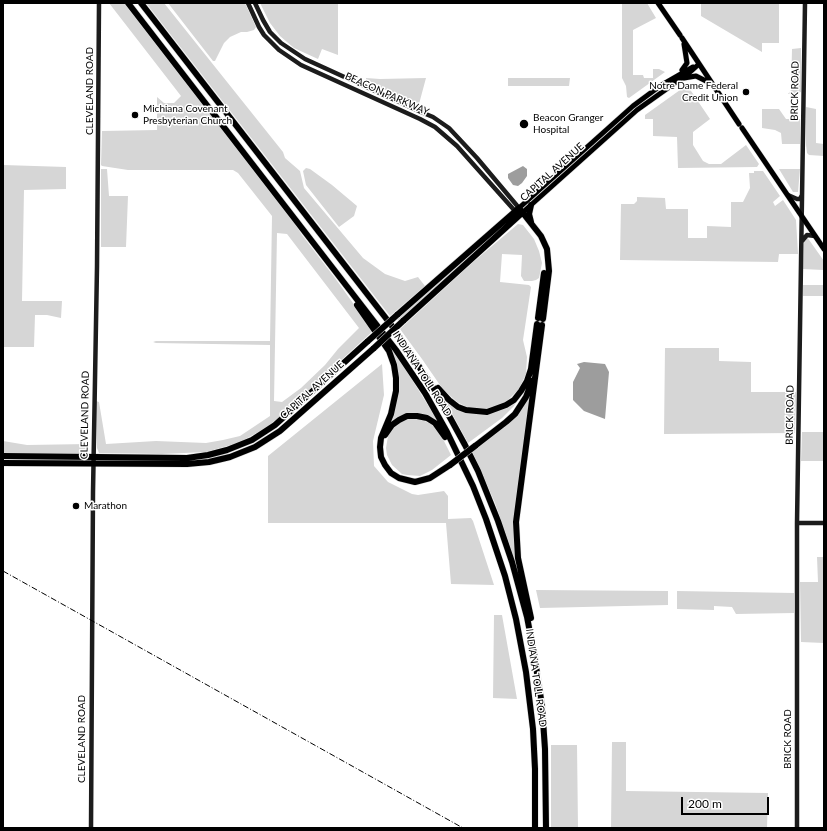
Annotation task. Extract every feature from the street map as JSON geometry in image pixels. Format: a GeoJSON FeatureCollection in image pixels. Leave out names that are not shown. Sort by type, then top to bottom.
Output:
{"type":"FeatureCollection","features":[{"type":"Feature","properties":{"kind":"highway","name":"INDIANA TOLL ROAD"},"geometry":{"type":"LineString","coordinates":[[128,3],[396,350],[411,371],[444,426],[473,486],[501,561],[523,648],[530,694],[533,729],[536,782],[535,828]]}},
{"type":"Feature","properties":{"kind":"highway","name":"INDIANA TOLL ROAD"},"geometry":{"type":"LineString","coordinates":[[141,3],[405,344],[436,392],[478,471],[492,504],[518,580],[538,673],[545,749],[546,828]]}},
{"type":"Feature","properties":{"kind":"highway"},"geometry":{"type":"LineString","coordinates":[[531,205],[529,214],[535,228],[543,240],[548,258],[549,270],[540,321]]}},
{"type":"Feature","properties":{"kind":"highway","name":"CAPITAL AVENUE"},"geometry":{"type":"LineString","coordinates":[[3,464],[195,457],[218,453],[243,444],[275,425],[368,341],[519,212]]}},
{"type":"Feature","properties":{"kind":"highway","name":"CAPITAL AVENUE"},"geometry":{"type":"LineString","coordinates":[[3,456],[195,463],[220,460],[246,451],[264,442],[280,431],[403,322],[519,212]]}},
{"type":"Feature","properties":{"kind":"highway"},"geometry":{"type":"LineString","coordinates":[[519,212],[535,228]]}},
{"type":"Feature","properties":{"kind":"highway"},"geometry":{"type":"LineString","coordinates":[[519,212],[538,238],[544,254],[545,270],[517,508],[516,534],[518,558],[536,649],[538,673]]}},
{"type":"Feature","properties":{"kind":"highway"},"geometry":{"type":"LineString","coordinates":[[332,266],[340,280],[385,344],[394,365],[396,392],[391,414],[381,438],[380,447],[381,456],[385,465],[391,473],[399,478],[415,482],[430,478],[474,444],[506,422],[521,406],[529,390],[534,367]]}},
{"type":"Feature","properties":{"kind":"highway"},"geometry":{"type":"LineString","coordinates":[[405,344],[417,356],[445,397],[458,407],[476,412],[487,412],[506,405],[514,400],[521,391],[534,367]]}},
{"type":"Feature","properties":{"kind":"highway"},"geometry":{"type":"LineString","coordinates":[[449,463],[424,478],[409,479],[402,477],[393,471],[384,458],[383,440],[386,432],[392,425],[407,416],[427,418],[435,423],[442,431],[473,486]]}},
{"type":"Feature","properties":{"kind":"main road"},"geometry":{"type":"LineString","coordinates":[[658,3],[824,249]]}},
{"type":"Feature","properties":{"kind":"main road"},"geometry":{"type":"LineString","coordinates":[[678,78],[687,63],[686,52],[681,36]]}},
{"type":"Feature","properties":{"kind":"main road","name":"CAPITAL AVENUE"},"geometry":{"type":"LineString","coordinates":[[519,212],[531,205],[637,110],[678,78],[699,64]]}},
{"type":"Feature","properties":{"kind":"main road"},"geometry":{"type":"LineString","coordinates":[[678,78],[696,76],[713,85]]}},
{"type":"Feature","properties":{"kind":"main road","name":"CAPITAL AVENUE"},"geometry":{"type":"LineString","coordinates":[[519,212],[633,106],[650,93],[678,78]]}},
{"type":"Feature","properties":{"kind":"street","name":"CLEVELAND ROAD"},"geometry":{"type":"LineString","coordinates":[[91,828],[93,460],[97,274],[99,3]]}},
{"type":"Feature","properties":{"kind":"street","name":"BEACON PARKWAY"},"geometry":{"type":"LineString","coordinates":[[248,3],[261,31],[279,50],[301,65],[435,127],[457,146],[519,212]]}},
{"type":"Feature","properties":{"kind":"street","name":"BEACON PARKWAY"},"geometry":{"type":"LineString","coordinates":[[255,3],[270,32],[281,43],[304,59],[410,106],[433,117],[445,126],[455,134],[478,158],[519,212]]}},
{"type":"Feature","properties":{"kind":"street","name":"BRICK ROAD"},"geometry":{"type":"LineString","coordinates":[[797,828],[798,523],[805,3]]}},
{"type":"Feature","properties":{"kind":"street"},"geometry":{"type":"LineString","coordinates":[[787,195],[797,199],[801,198],[802,194]]}},
{"type":"Feature","properties":{"kind":"street"},"geometry":{"type":"LineString","coordinates":[[802,241],[807,235],[815,236]]}},
{"type":"Feature","properties":{"kind":"street"},"geometry":{"type":"LineString","coordinates":[[798,523],[824,523]]}},
{"type":"Feature","properties":{"kind":"shaded area"},"geometry":{"type":"Polygon","coordinates":[[[109,3],[124,3],[291,218],[373,331],[277,419],[264,429],[238,443],[206,452],[162,454],[99,453],[97,448],[96,401],[99,402],[106,444],[156,441],[206,443],[240,436],[270,416],[270,345],[153,342],[270,341],[272,216],[238,173],[233,170],[128,170],[101,165],[102,131],[157,130],[157,97],[164,103],[174,103],[181,96],[109,3]],[[277,233],[274,401],[282,402],[301,388],[325,365],[338,349],[359,328],[287,234],[277,233]]]}},
{"type":"Feature","properties":{"kind":"shaded area"},"geometry":{"type":"Polygon","coordinates":[[[146,3],[164,3],[283,152],[285,158],[300,171],[304,188],[363,258],[385,274],[405,281],[418,277],[425,286],[390,316],[146,3]]]}},
{"type":"Feature","properties":{"kind":"shaded area"},"geometry":{"type":"Polygon","coordinates":[[[168,3],[245,3],[256,27],[254,30],[241,32],[230,37],[224,43],[215,61],[213,61],[168,3]]]}},
{"type":"Feature","properties":{"kind":"shaded area"},"geometry":{"type":"Polygon","coordinates":[[[260,3],[338,3],[338,55],[322,49],[318,59],[294,48],[280,36],[270,23],[260,3]]]}},
{"type":"Feature","properties":{"kind":"shaded area"},"geometry":{"type":"Polygon","coordinates":[[[622,3],[647,3],[656,18],[633,30],[633,75],[643,75],[644,78],[653,78],[653,69],[659,69],[665,72],[629,98],[627,97],[626,86],[622,78],[622,3]]]}},
{"type":"Feature","properties":{"kind":"shaded area"},"geometry":{"type":"Polygon","coordinates":[[[701,3],[779,3],[779,43],[762,43],[762,52],[701,16],[701,3]]]}},
{"type":"Feature","properties":{"kind":"shaded area"},"geometry":{"type":"Polygon","coordinates":[[[801,48],[801,92],[788,94],[791,90],[792,49],[801,48]]]}},
{"type":"Feature","properties":{"kind":"shaded area"},"geometry":{"type":"Polygon","coordinates":[[[366,78],[426,78],[419,104],[366,82],[366,78]]]}},
{"type":"Feature","properties":{"kind":"shaded area"},"geometry":{"type":"Polygon","coordinates":[[[508,78],[570,78],[569,86],[508,86],[508,78]]]}},
{"type":"Feature","properties":{"kind":"shaded area"},"geometry":{"type":"Polygon","coordinates":[[[687,85],[710,119],[693,132],[693,145],[703,161],[709,164],[721,164],[746,145],[759,164],[757,167],[678,168],[677,137],[653,136],[653,119],[645,119],[645,115],[687,85]]]}},
{"type":"Feature","properties":{"kind":"shaded area"},"geometry":{"type":"Polygon","coordinates":[[[806,107],[816,109],[816,143],[824,144],[824,156],[809,155],[807,153],[806,107]]]}},
{"type":"Feature","properties":{"kind":"shaded area"},"geometry":{"type":"Polygon","coordinates":[[[762,109],[779,109],[786,119],[800,119],[800,144],[782,144],[781,133],[775,130],[762,128],[762,109]]]}},
{"type":"Feature","properties":{"kind":"shaded area"},"geometry":{"type":"Polygon","coordinates":[[[3,165],[66,167],[66,189],[24,190],[22,301],[62,301],[61,318],[47,315],[35,315],[34,347],[3,347],[3,165]]]}},
{"type":"Feature","properties":{"kind":"shaded area"},"geometry":{"type":"Polygon","coordinates":[[[523,166],[527,169],[527,176],[518,186],[513,185],[508,178],[508,174],[523,166]]]}},
{"type":"Feature","properties":{"kind":"shaded area"},"geometry":{"type":"Polygon","coordinates":[[[306,168],[310,169],[332,185],[357,206],[354,216],[339,227],[306,185],[303,171],[306,168]]]}},
{"type":"Feature","properties":{"kind":"shaded area"},"geometry":{"type":"Polygon","coordinates":[[[101,169],[107,169],[109,196],[128,196],[126,247],[101,247],[101,169]]]}},
{"type":"Feature","properties":{"kind":"shaded area"},"geometry":{"type":"Polygon","coordinates":[[[779,169],[800,169],[798,192],[793,192],[779,169]]]}},
{"type":"Feature","properties":{"kind":"shaded area"},"geometry":{"type":"Polygon","coordinates":[[[754,171],[763,171],[780,196],[773,202],[775,206],[783,200],[796,220],[798,254],[779,254],[778,262],[620,260],[621,204],[634,204],[637,201],[637,197],[665,198],[666,209],[688,209],[688,238],[707,238],[707,226],[731,227],[731,202],[743,202],[750,188],[749,173],[754,173],[754,171]]]}},
{"type":"Feature","properties":{"kind":"shaded area"},"geometry":{"type":"Polygon","coordinates":[[[518,224],[523,225],[534,239],[542,263],[539,278],[532,281],[524,281],[521,276],[522,255],[502,254],[500,282],[529,285],[531,287],[523,340],[527,357],[526,374],[519,389],[507,401],[492,408],[469,408],[457,402],[442,388],[400,329],[472,263],[518,224]]]}},
{"type":"Feature","properties":{"kind":"shaded area"},"geometry":{"type":"Polygon","coordinates":[[[807,237],[824,261],[824,296],[803,296],[803,285],[823,285],[823,270],[803,269],[804,241],[807,237]]]}},
{"type":"Feature","properties":{"kind":"shaded area"},"geometry":{"type":"Polygon","coordinates":[[[472,252],[473,254],[399,321],[397,319],[472,252]]]}},
{"type":"Feature","properties":{"kind":"shaded area"},"geometry":{"type":"Polygon","coordinates":[[[386,341],[439,423],[415,414],[388,427],[398,386],[386,341]]]}},
{"type":"Feature","properties":{"kind":"shaded area"},"geometry":{"type":"Polygon","coordinates":[[[665,348],[719,348],[719,361],[751,362],[751,392],[796,392],[795,433],[664,434],[665,348]]]}},
{"type":"Feature","properties":{"kind":"shaded area"},"geometry":{"type":"Polygon","coordinates":[[[584,362],[605,364],[609,372],[605,419],[584,411],[573,400],[573,382],[580,368],[577,364],[584,362]]]}},
{"type":"Feature","properties":{"kind":"shaded area"},"geometry":{"type":"Polygon","coordinates":[[[382,364],[384,395],[373,441],[374,466],[388,482],[412,494],[418,495],[444,491],[448,496],[448,519],[471,518],[473,521],[494,585],[451,584],[446,523],[268,523],[268,456],[382,364]]]}},
{"type":"Feature","properties":{"kind":"shaded area"},"geometry":{"type":"Polygon","coordinates":[[[531,392],[516,504],[519,573],[495,503],[472,451],[517,415],[531,392]]]}},
{"type":"Feature","properties":{"kind":"shaded area"},"geometry":{"type":"Polygon","coordinates":[[[443,397],[448,402],[482,413],[519,397],[514,406],[502,418],[468,443],[443,397]]]}},
{"type":"Feature","properties":{"kind":"shaded area"},"geometry":{"type":"Polygon","coordinates":[[[407,419],[420,419],[435,427],[451,455],[432,470],[420,476],[402,474],[392,465],[387,455],[386,448],[388,436],[395,426],[407,419]]]}},
{"type":"Feature","properties":{"kind":"shaded area"},"geometry":{"type":"Polygon","coordinates":[[[802,432],[824,432],[824,461],[801,461],[802,432]]]}},
{"type":"Feature","properties":{"kind":"shaded area"},"geometry":{"type":"Polygon","coordinates":[[[3,441],[27,445],[88,444],[88,450],[87,453],[84,454],[3,453],[3,441]]]}},
{"type":"Feature","properties":{"kind":"shaded area"},"geometry":{"type":"Polygon","coordinates":[[[817,557],[824,557],[824,643],[801,642],[800,582],[818,582],[817,557]]]}},
{"type":"Feature","properties":{"kind":"shaded area"},"geometry":{"type":"Polygon","coordinates":[[[536,590],[668,591],[668,605],[540,608],[536,590]]]}},
{"type":"Feature","properties":{"kind":"shaded area"},"geometry":{"type":"Polygon","coordinates":[[[677,591],[794,593],[794,613],[736,614],[732,607],[714,606],[714,610],[677,609],[677,591]]]}},
{"type":"Feature","properties":{"kind":"shaded area"},"geometry":{"type":"Polygon","coordinates":[[[494,615],[502,615],[517,699],[493,698],[494,615]]]}},
{"type":"Feature","properties":{"kind":"shaded area"},"geometry":{"type":"Polygon","coordinates":[[[612,742],[626,742],[626,791],[768,793],[767,828],[611,828],[612,742]]]}},
{"type":"Feature","properties":{"kind":"shaded area"},"geometry":{"type":"Polygon","coordinates":[[[551,745],[577,745],[578,828],[551,828],[551,745]]]}},
{"type":"Feature","properties":{"kind":"railway"},"geometry":{"type":"LineString","coordinates":[[3,571],[463,828]]}},
{"type":"Feature","properties":{"kind":"place","name":"Notre Dame Federal Credit Union"},"geometry":{"type":"Point","coordinates":[746,92]}},
{"type":"Feature","properties":{"kind":"place","name":"Michiana Covenant Presbyterian Church"},"geometry":{"type":"Point","coordinates":[135,115]}},
{"type":"Feature","properties":{"kind":"place","name":"Beacon Granger Hospital"},"geometry":{"type":"Point","coordinates":[524,124]}},
{"type":"Feature","properties":{"kind":"place","name":"Marathon"},"geometry":{"type":"Point","coordinates":[76,506]}}]}
